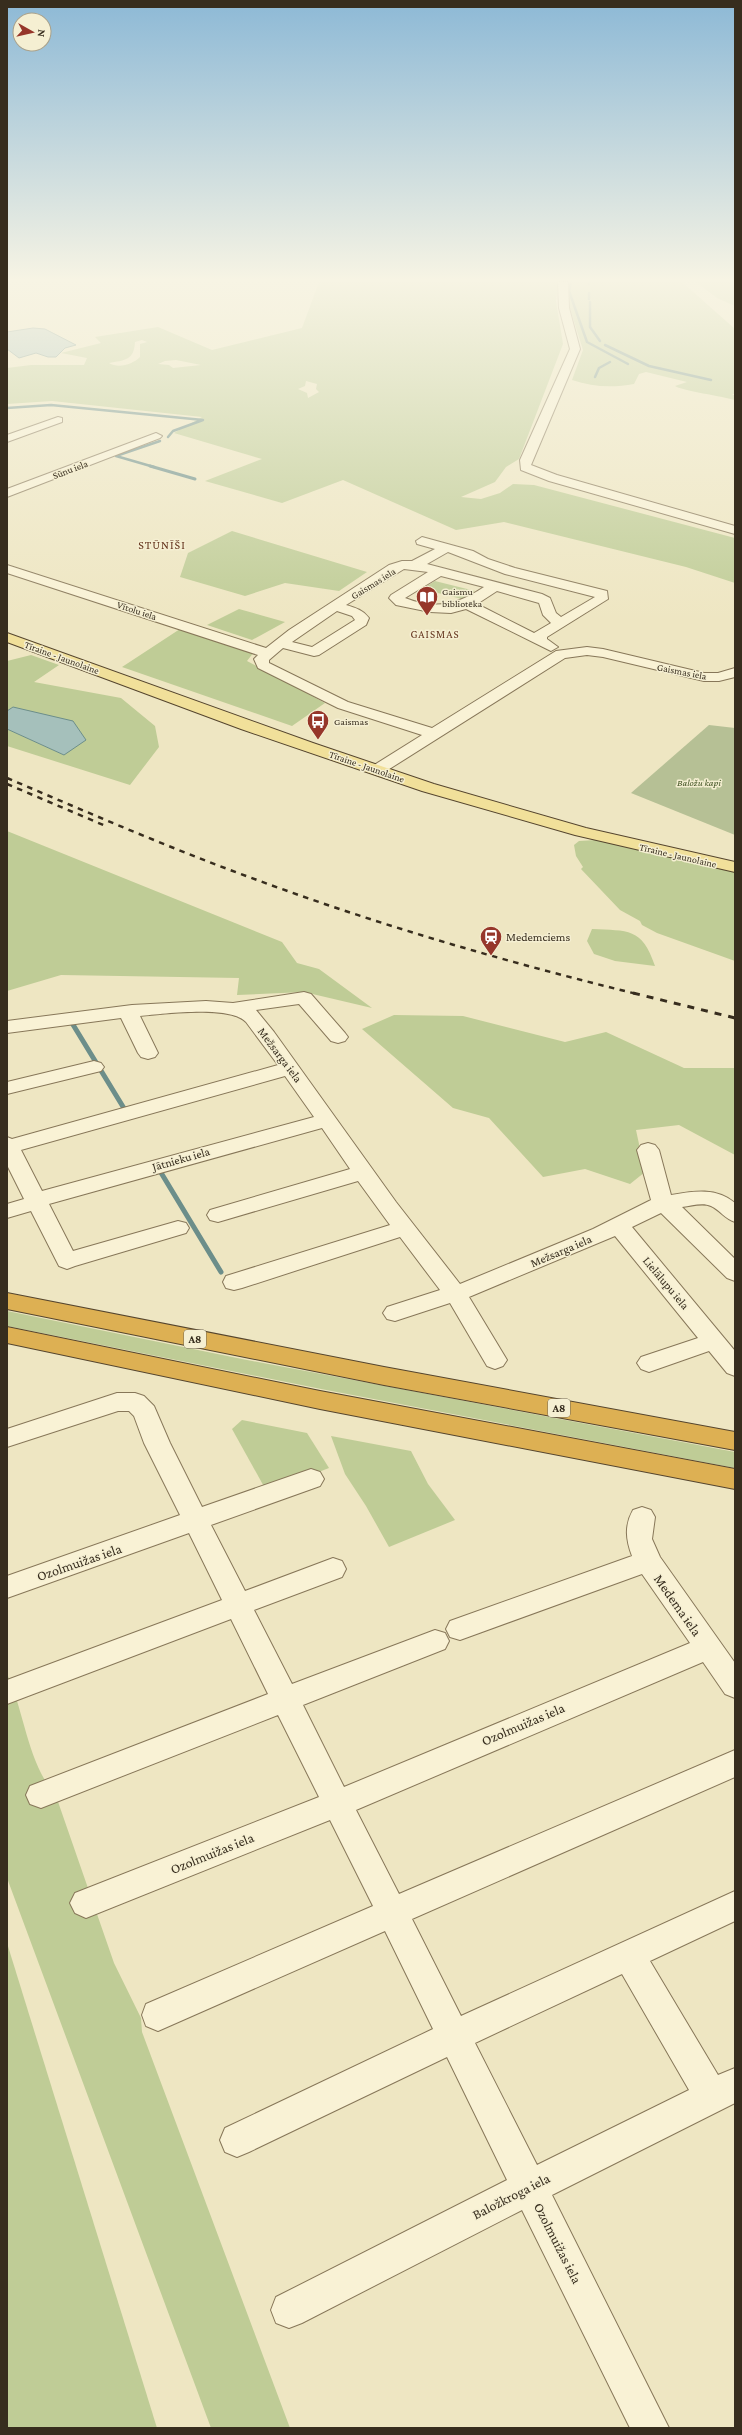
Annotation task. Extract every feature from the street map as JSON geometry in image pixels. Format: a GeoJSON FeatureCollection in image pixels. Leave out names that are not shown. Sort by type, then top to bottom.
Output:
{"type":"FeatureCollection","features":[{"type":"Feature","properties":{"kind":"highway","name":"A8"},"geometry":{"type":"LineString","coordinates":[[7,1301],[384,1376],[735,1441]]}},
{"type":"Feature","properties":{"kind":"highway"},"geometry":{"type":"LineString","coordinates":[[7,1335],[320,1400],[735,1479]]}},
{"type":"Feature","properties":{"kind":"main road","name":"Tīraine - Jaunolaine"},"geometry":{"type":"LineString","coordinates":[[7,637],[377,770],[489,806],[568,828],[735,867]]}},
{"type":"Feature","properties":{"kind":"street"},"geometry":{"type":"LineString","coordinates":[[554,396],[526,460],[526,467],[553,478],[735,530]]}},
{"type":"Feature","properties":{"kind":"street"},"geometry":{"type":"LineString","coordinates":[[7,439],[58,420]]}},
{"type":"Feature","properties":{"kind":"street","name":"Sūnu iela"},"geometry":{"type":"LineString","coordinates":[[7,493],[156,436]]}},
{"type":"Feature","properties":{"kind":"street"},"geometry":{"type":"LineString","coordinates":[[13,478],[32,484]]}},
{"type":"Feature","properties":{"kind":"street"},"geometry":{"type":"LineString","coordinates":[[422,541],[510,571],[602,594],[602,599],[540,635],[540,640]]}},
{"type":"Feature","properties":{"kind":"street","name":"Gaismas iela"},"geometry":{"type":"LineString","coordinates":[[267,653],[394,568],[402,565],[415,565],[446,548]]}},
{"type":"Feature","properties":{"kind":"street"},"geometry":{"type":"LineString","coordinates":[[415,565],[545,601],[553,620],[559,623]]}},
{"type":"Feature","properties":{"kind":"street","name":"Vītolu iela"},"geometry":{"type":"LineString","coordinates":[[7,569],[267,653]]}},
{"type":"Feature","properties":{"kind":"street"},"geometry":{"type":"LineString","coordinates":[[438,572],[396,598],[401,602],[433,609],[447,609],[469,605],[495,586]]}},
{"type":"Feature","properties":{"kind":"street"},"geometry":{"type":"LineString","coordinates":[[469,605],[540,640],[561,654]]}},
{"type":"Feature","properties":{"kind":"street"},"geometry":{"type":"LineString","coordinates":[[280,643],[314,652],[361,622],[362,618],[357,613],[336,606]]}},
{"type":"Feature","properties":{"kind":"street","name":"Gaismas iela"},"geometry":{"type":"LineString","coordinates":[[377,770],[561,654],[587,651],[603,653],[704,677],[734,673]]}},
{"type":"Feature","properties":{"kind":"street"},"geometry":{"type":"LineString","coordinates":[[267,653],[261,659],[263,665],[326,698],[347,707],[434,734]]}},
{"type":"Feature","properties":{"kind":"street"},"geometry":{"type":"LineString","coordinates":[[7,1027],[77,1016],[195,1007],[236,1008],[247,1005],[304,998],[338,1037]]}},
{"type":"Feature","properties":{"kind":"street","name":"Mežsarga iela"},"geometry":{"type":"LineString","coordinates":[[236,1008],[248,1013],[290,1068],[405,1228],[455,1293],[495,1360]]}},
{"type":"Feature","properties":{"kind":"street"},"geometry":{"type":"LineString","coordinates":[[128,1012],[148,1053]]}},
{"type":"Feature","properties":{"kind":"street"},"geometry":{"type":"LineString","coordinates":[[7,1088],[94,1067]]}},
{"type":"Feature","properties":{"kind":"street"},"geometry":{"type":"LineString","coordinates":[[178,1228],[67,1261],[8,1146],[290,1068]]}},
{"type":"Feature","properties":{"kind":"street","name":"Jātnieku iela"},"geometry":{"type":"LineString","coordinates":[[7,1211],[36,1201],[327,1120]]}},
{"type":"Feature","properties":{"kind":"street"},"geometry":{"type":"LineString","coordinates":[[648,1150],[664,1203],[677,1214],[735,1273]]}},
{"type":"Feature","properties":{"kind":"street"},"geometry":{"type":"LineString","coordinates":[[218,1215],[364,1172]]}},
{"type":"Feature","properties":{"kind":"street","name":"Mežsarga iela"},"geometry":{"type":"LineString","coordinates":[[395,1313],[482,1285],[664,1203],[701,1197],[719,1201],[735,1216]]}},
{"type":"Feature","properties":{"kind":"street","name":"Lielālupu iela"},"geometry":{"type":"LineString","coordinates":[[618,1225],[735,1367]]}},
{"type":"Feature","properties":{"kind":"street"},"geometry":{"type":"LineString","coordinates":[[234,1282],[405,1228]]}},
{"type":"Feature","properties":{"kind":"street"},"geometry":{"type":"LineString","coordinates":[[649,1363],[714,1341]]}},
{"type":"Feature","properties":{"kind":"street","name":"Ozolmuižas iela"},"geometry":{"type":"LineString","coordinates":[[7,1438],[118,1402],[135,1402],[145,1412],[157,1443],[339,1803],[650,2428]]}},
{"type":"Feature","properties":{"kind":"street","name":"Ozolmuižas iela"},"geometry":{"type":"LineString","coordinates":[[7,1587],[196,1521],[311,1478]]}},
{"type":"Feature","properties":{"kind":"street","name":"Medema iela"},"geometry":{"type":"LineString","coordinates":[[642,1517],[638,1539],[648,1562],[735,1686]]}},
{"type":"Feature","properties":{"kind":"street"},"geometry":{"type":"LineString","coordinates":[[41,1795],[447,1635],[626,1568],[648,1562]]}},
{"type":"Feature","properties":{"kind":"street"},"geometry":{"type":"LineString","coordinates":[[8,1692],[239,1606],[333,1569]]}},
{"type":"Feature","properties":{"kind":"street","name":"Ozolmuižas iela"},"geometry":{"type":"LineString","coordinates":[[86,1903],[339,1803],[708,1648]]}},
{"type":"Feature","properties":{"kind":"street"},"geometry":{"type":"LineString","coordinates":[[158,2015],[394,1914],[536,1848],[735,1763]]}},
{"type":"Feature","properties":{"kind":"street"},"geometry":{"type":"LineString","coordinates":[[237,2140],[735,1906]]}},
{"type":"Feature","properties":{"kind":"street"},"geometry":{"type":"LineString","coordinates":[[628,1955],[723,2091]]}},
{"type":"Feature","properties":{"kind":"street","name":"Baložkroga iela"},"geometry":{"type":"LineString","coordinates":[[289,2310],[530,2187],[723,2091]]}},
{"type":"Feature","properties":{"kind":"green space"},"geometry":{"type":"Polygon","coordinates":[[[7,396],[308,396],[308,398],[312,396],[543,396],[519,459],[506,467],[495,482],[461,497],[481,499],[500,493],[513,484],[534,485],[735,538],[735,583],[686,567],[504,522],[456,530],[343,480],[282,503],[205,481],[262,459],[174,433],[202,417],[52,401],[7,404],[7,396]]]}},
{"type":"Feature","properties":{"kind":"green space"},"geometry":{"type":"Polygon","coordinates":[[[715,396],[734,396],[735,400],[715,396]]]}},
{"type":"Feature","properties":{"kind":"green space"},"geometry":{"type":"Polygon","coordinates":[[[232,531],[367,572],[339,591],[285,583],[245,596],[180,577],[188,553],[232,531]]]}},
{"type":"Feature","properties":{"kind":"green space"},"geometry":{"type":"Polygon","coordinates":[[[435,581],[475,591],[462,599],[422,589],[435,581]]]}},
{"type":"Feature","properties":{"kind":"green space"},"geometry":{"type":"Polygon","coordinates":[[[239,609],[285,622],[252,640],[207,625],[239,609]]]}},
{"type":"Feature","properties":{"kind":"green space"},"geometry":{"type":"Polygon","coordinates":[[[180,629],[254,652],[247,661],[325,703],[292,726],[122,667],[180,629]]]}},
{"type":"Feature","properties":{"kind":"green space"},"geometry":{"type":"Polygon","coordinates":[[[31,655],[59,665],[34,682],[121,698],[155,726],[159,747],[130,785],[7,746],[7,729],[64,755],[13,707],[7,711],[7,661],[31,655]]]}},
{"type":"Feature","properties":{"kind":"green space","name":"Baložu kapi"},"geometry":{"type":"Polygon","coordinates":[[[709,725],[735,728],[735,835],[631,793],[709,725]]]}},
{"type":"Feature","properties":{"kind":"green space"},"geometry":{"type":"Polygon","coordinates":[[[7,831],[282,942],[297,963],[319,969],[372,1008],[304,992],[237,995],[239,978],[61,975],[7,991],[7,831]]]}},
{"type":"Feature","properties":{"kind":"green space"},"geometry":{"type":"Polygon","coordinates":[[[596,840],[735,872],[735,961],[657,933],[642,925],[640,921],[620,910],[581,869],[583,867],[576,856],[574,845],[579,841],[596,840]]]}},
{"type":"Feature","properties":{"kind":"green space"},"geometry":{"type":"Polygon","coordinates":[[[592,929],[624,931],[639,938],[645,944],[655,966],[615,961],[594,954],[587,941],[592,929]]]}},
{"type":"Feature","properties":{"kind":"green space"},"geometry":{"type":"Polygon","coordinates":[[[394,1015],[463,1016],[565,1042],[606,1032],[684,1068],[735,1068],[735,1155],[679,1125],[636,1130],[645,1172],[630,1184],[585,1169],[543,1177],[489,1118],[453,1108],[362,1029],[394,1015]]]}},
{"type":"Feature","properties":{"kind":"green space"},"geometry":{"type":"Polygon","coordinates":[[[7,1311],[242,1359],[735,1452],[735,1468],[321,1389],[7,1326],[7,1311]]]}},
{"type":"Feature","properties":{"kind":"green space"},"geometry":{"type":"Polygon","coordinates":[[[242,1420],[307,1433],[329,1468],[267,1492],[232,1429],[242,1420]]]}},
{"type":"Feature","properties":{"kind":"green space"},"geometry":{"type":"Polygon","coordinates":[[[331,1436],[411,1451],[428,1484],[455,1520],[389,1547],[366,1506],[345,1474],[331,1436]]]}},
{"type":"Feature","properties":{"kind":"green space"},"geometry":{"type":"Polygon","coordinates":[[[7,1674],[32,1753],[46,1783],[56,1796],[114,1963],[141,2018],[142,2032],[290,2428],[211,2428],[7,1878],[7,1674]]]}},
{"type":"Feature","properties":{"kind":"green space"},"geometry":{"type":"Polygon","coordinates":[[[7,1943],[157,2428],[7,2428],[7,1943]]]}},
{"type":"Feature","properties":{"kind":"water"},"geometry":{"type":"Polygon","coordinates":[[[13,707],[73,721],[86,740],[64,755],[7,729],[7,711],[13,707]]]}},
{"type":"Feature","properties":{"kind":"waterway"},"geometry":{"type":"LineString","coordinates":[[7,408],[51,405],[203,420],[173,431],[168,437]]}},
{"type":"Feature","properties":{"kind":"waterway"},"geometry":{"type":"LineString","coordinates":[[154,467],[116,456],[160,441]]}},
{"type":"Feature","properties":{"kind":"waterway"},"geometry":{"type":"LineString","coordinates":[[150,466],[195,479]]}},
{"type":"Feature","properties":{"kind":"waterway"},"geometry":{"type":"LineString","coordinates":[[72,1023],[125,1110]]}},
{"type":"Feature","properties":{"kind":"waterway"},"geometry":{"type":"LineString","coordinates":[[160,1171],[221,1272]]}},
{"type":"Feature","properties":{"kind":"railway"},"geometry":{"type":"LineString","coordinates":[[7,778],[188,854],[344,911],[539,969],[635,994]]}},
{"type":"Feature","properties":{"kind":"railway"},"geometry":{"type":"LineString","coordinates":[[7,784],[108,827]]}},
{"type":"Feature","properties":{"kind":"railway"},"geometry":{"type":"LineString","coordinates":[[635,994],[735,1018]]}},
{"type":"Feature","properties":{"kind":"place","name":"Gaismu bibliotēka"},"geometry":{"type":"Point","coordinates":[427,616]}},
{"type":"Feature","properties":{"kind":"place","name":"Gaismas"},"geometry":{"type":"Point","coordinates":[318,740]}},
{"type":"Feature","properties":{"kind":"place","name":"Medemciems"},"geometry":{"type":"Point","coordinates":[491,956]}},
{"type":"Feature","properties":{"kind":"district","name":"STŪNĪŠI"},"geometry":{"type":"Point","coordinates":[162,545]}},
{"type":"Feature","properties":{"kind":"district","name":"GAISMAS"},"geometry":{"type":"Point","coordinates":[435,634]}}]}
